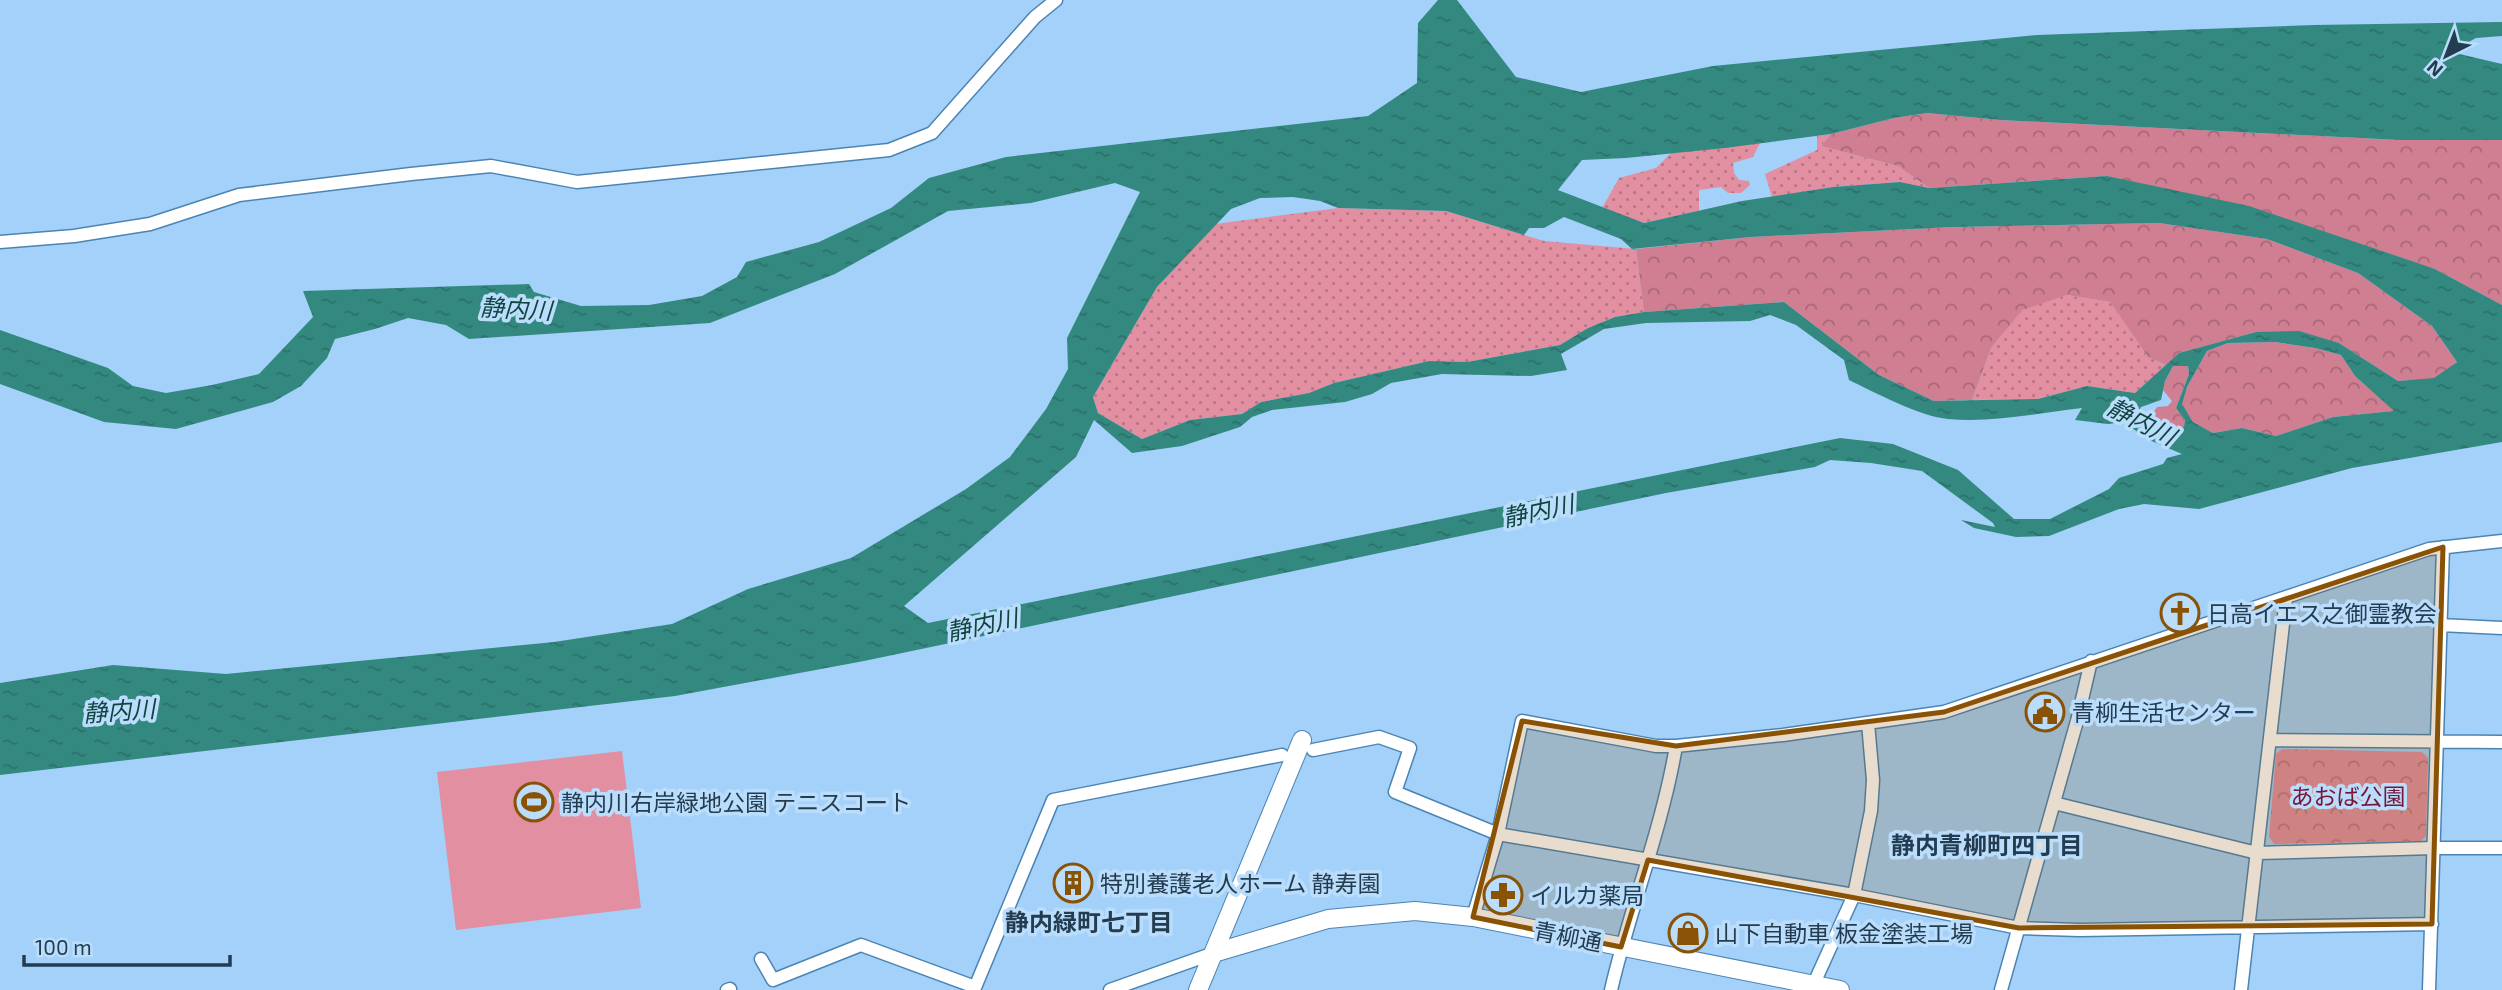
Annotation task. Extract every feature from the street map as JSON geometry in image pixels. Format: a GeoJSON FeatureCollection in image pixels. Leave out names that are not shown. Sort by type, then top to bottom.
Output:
{"type":"FeatureCollection","features":[{"type":"Feature","properties":{"kind":"street"},"geometry":{"type":"LineString","coordinates":[[0,243],[74,236],[150,224],[239,195],[411,174],[491,166],[577,182],[889,150],[932,133],[1035,17],[1056,0]]}},
{"type":"Feature","properties":{"kind":"street"},"geometry":{"type":"LineString","coordinates":[[1473,918],[1498,834],[1522,721],[1656,746],[1676,747],[1944,712],[2429,549],[2502,541]]}},
{"type":"Feature","properties":{"kind":"street"},"geometry":{"type":"LineString","coordinates":[[2429,990],[2443,547]]}},
{"type":"Feature","properties":{"kind":"street"},"geometry":{"type":"LineString","coordinates":[[2241,990],[2286,598]]}},
{"type":"Feature","properties":{"kind":"street"},"geometry":{"type":"LineString","coordinates":[[2440,625],[2502,628]]}},
{"type":"Feature","properties":{"kind":"street"},"geometry":{"type":"LineString","coordinates":[[2001,990],[2091,661]]}},
{"type":"Feature","properties":{"kind":"street"},"geometry":{"type":"LineString","coordinates":[[1812,987],[1854,895],[1871,811],[1873,780],[1868,723]]}},
{"type":"Feature","properties":{"kind":"street"},"geometry":{"type":"LineString","coordinates":[[1198,990],[1307,745],[1379,737],[1410,748],[1395,792],[1498,834],[1854,895],[2019,928],[2432,924]]}},
{"type":"Feature","properties":{"kind":"street"},"geometry":{"type":"LineString","coordinates":[[2270,740],[2502,742]]}},
{"type":"Feature","properties":{"kind":"street"},"geometry":{"type":"LineString","coordinates":[[1611,990],[1621,947],[1671,779],[1676,747]]}},
{"type":"Feature","properties":{"kind":"street"},"geometry":{"type":"LineString","coordinates":[[761,959],[773,980],[861,945],[974,988],[1053,800],[1282,755]]}},
{"type":"Feature","properties":{"kind":"street"},"geometry":{"type":"LineString","coordinates":[[2054,803],[2257,853],[2502,848]]}},
{"type":"Feature","properties":{"kind":"street","name":"青柳通"},"geometry":{"type":"LineString","coordinates":[[1214,953],[1328,919],[1415,911],[1473,918],[1812,987],[1840,990]]}},
{"type":"Feature","properties":{"kind":"street"},"geometry":{"type":"LineString","coordinates":[[1110,990],[1214,953]]}},
{"type":"Feature","properties":{"kind":"highlighted area"},"geometry":{"type":"Polygon","coordinates":[[[2443,547],[2432,924],[2019,928],[1648,860],[1621,947],[1473,917],[1522,721],[1676,746],[1944,712],[2443,547]]]}},
{"type":"Feature","properties":{"kind":"green space"},"geometry":{"type":"Polygon","coordinates":[[[1927,113],[2000,120],[2400,140],[2502,140],[2502,305],[2435,269],[2107,176],[1929,188],[1898,166],[1821,146],[1831,134],[1894,118],[1927,113]]]}},
{"type":"Feature","properties":{"kind":"green space"},"geometry":{"type":"Polygon","coordinates":[[[1831,134],[1821,146],[1898,166],[1929,188],[1899,182],[1833,187],[1772,197],[1765,174],[1817,150],[1817,136],[1831,134]]]}},
{"type":"Feature","properties":{"kind":"green space"},"geometry":{"type":"Polygon","coordinates":[[[1760,143],[1753,157],[1733,163],[1734,173],[1739,180],[1749,181],[1750,185],[1741,193],[1728,193],[1721,187],[1699,190],[1699,211],[1643,223],[1602,208],[1619,178],[1656,168],[1671,153],[1760,143]]]}},
{"type":"Feature","properties":{"kind":"green space"},"geometry":{"type":"Polygon","coordinates":[[[1338,208],[1446,211],[1544,241],[1636,249],[1644,312],[1615,317],[1588,328],[1560,345],[1467,362],[1429,361],[1334,383],[1309,393],[1261,402],[1242,414],[1190,420],[1142,439],[1098,413],[1093,397],[1157,287],[1215,224],[1338,208]]]}},
{"type":"Feature","properties":{"kind":"green space"},"geometry":{"type":"Polygon","coordinates":[[[2159,223],[2267,239],[2358,273],[2432,326],[2457,362],[2434,379],[2398,381],[2339,343],[2256,332],[2179,353],[2166,365],[2148,357],[2110,302],[2067,295],[2022,310],[1991,348],[1972,400],[1934,401],[1879,375],[1784,302],[1644,312],[1636,249],[1751,237],[1953,227],[2159,223]]]}},
{"type":"Feature","properties":{"kind":"green space"},"geometry":{"type":"Polygon","coordinates":[[[2067,295],[2110,302],[2148,357],[2166,365],[2135,393],[2087,386],[2038,399],[1972,400],[1991,348],[2022,309],[2067,295]]]}},
{"type":"Feature","properties":{"kind":"green space"},"geometry":{"type":"Polygon","coordinates":[[[2275,342],[2341,355],[2355,376],[2395,411],[2333,417],[2276,436],[2242,428],[2213,433],[2193,422],[2181,404],[2187,387],[2207,351],[2228,343],[2275,342]]]}},
{"type":"Feature","properties":{"kind":"green space"},"geometry":{"type":"Polygon","coordinates":[[[2173,366],[2188,366],[2189,374],[2176,408],[2185,420],[2184,428],[2175,430],[2154,425],[2151,416],[2157,407],[2168,406],[2172,401],[2163,390],[2173,366]]]}},
{"type":"Feature","properties":{"kind":"green space","name":"あおば公園"},"geometry":{"type":"Polygon","coordinates":[[[2282,749],[2422,752],[2428,758],[2426,836],[2421,841],[2274,844],[2269,837],[2276,754],[2282,749]]]}},
{"type":"Feature","properties":{"kind":"green space"},"geometry":{"type":"Polygon","coordinates":[[[622,751],[641,908],[456,930],[437,772],[622,751]]]}},
{"type":"Feature","properties":{"kind":"water","name":"静内川"},"geometry":{"type":"Polygon","coordinates":[[[1438,0],[1457,0],[1516,77],[1581,92],[1713,66],[2037,35],[2314,25],[2502,22],[2502,36],[2476,38],[2456,49],[2455,53],[2502,64],[2502,140],[2400,140],[2000,120],[1927,113],[1894,118],[1831,134],[1725,148],[1582,160],[1558,190],[1644,223],[1742,201],[1833,187],[1900,182],[1929,188],[2107,176],[2249,206],[2435,269],[2502,305],[2502,442],[2352,468],[2199,509],[2144,504],[2119,509],[2049,536],[2016,537],[1974,528],[1961,520],[1995,527],[1922,471],[1830,460],[1815,467],[1666,493],[864,661],[675,696],[0,775],[0,683],[113,665],[226,674],[554,642],[672,624],[748,589],[851,558],[966,489],[1010,457],[1046,409],[1068,369],[1067,338],[1140,192],[1115,183],[1031,203],[948,211],[835,274],[710,323],[469,339],[446,325],[408,318],[335,339],[327,358],[301,386],[273,402],[176,429],[104,422],[0,384],[0,330],[108,368],[133,386],[166,393],[259,374],[313,317],[303,291],[529,284],[534,292],[581,306],[649,305],[702,296],[737,277],[746,262],[819,242],[891,208],[929,178],[1006,157],[1368,116],[1417,83],[1418,23],[1438,0]],[[1293,197],[1260,198],[1231,209],[1157,287],[1093,397],[1098,413],[1142,439],[1190,420],[1242,414],[1261,402],[1309,393],[1334,383],[1429,361],[1467,362],[1560,345],[1588,328],[1615,317],[1644,312],[1784,302],[1879,375],[1934,401],[2038,399],[2087,386],[2135,393],[2179,353],[2256,332],[2299,331],[2339,343],[2398,381],[2434,378],[2457,362],[2432,326],[2358,273],[2267,239],[2159,223],[1953,227],[1751,237],[1632,249],[1621,239],[1564,217],[1544,228],[1529,228],[1524,235],[1446,211],[1338,208],[1320,201],[1293,197]],[[1770,315],[1750,321],[1646,323],[1604,329],[1561,354],[1567,370],[1531,376],[1442,374],[1391,383],[1372,394],[1345,402],[1272,410],[1252,417],[1240,427],[1182,446],[1132,453],[1094,420],[1076,457],[904,606],[928,623],[1840,438],[1893,444],[1958,470],[2014,519],[2050,519],[2109,489],[2119,478],[2163,464],[2167,458],[2182,454],[2147,439],[2124,422],[2108,424],[2075,420],[2082,408],[1981,420],[1948,419],[1925,414],[1849,380],[1844,360],[1796,325],[1770,315]],[[2275,342],[2228,343],[2207,351],[2187,387],[2182,404],[2193,422],[2213,433],[2242,428],[2276,436],[2333,417],[2394,411],[2355,376],[2341,355],[2275,342]],[[2173,366],[2165,381],[2161,400],[2141,407],[2137,414],[2159,426],[2172,429],[2184,427],[2185,420],[2176,408],[2189,374],[2188,366],[2173,366]]]}},
{"type":"Feature","properties":{"kind":"place","name":"日高イエス之御霊教会"},"geometry":{"type":"Point","coordinates":[2180,613]}},
{"type":"Feature","properties":{"kind":"place","name":"青柳生活センター"},"geometry":{"type":"Point","coordinates":[2045,712]}},
{"type":"Feature","properties":{"kind":"place","name":"静内川右岸緑地公園 テニスコート"},"geometry":{"type":"Point","coordinates":[534,802]}},
{"type":"Feature","properties":{"kind":"place","name":"特別養護老人ホーム 静寿園"},"geometry":{"type":"Point","coordinates":[1073,883]}},
{"type":"Feature","properties":{"kind":"place","name":"イルカ薬局"},"geometry":{"type":"Point","coordinates":[1503,895]}},
{"type":"Feature","properties":{"kind":"place","name":"山下自動車 板金塗装工場"},"geometry":{"type":"Point","coordinates":[1688,933]}},
{"type":"Feature","properties":{"kind":"district","name":"静内青柳町四丁目"},"geometry":{"type":"Point","coordinates":[1987,844]}},
{"type":"Feature","properties":{"kind":"district","name":"静内緑町七丁目"},"geometry":{"type":"Point","coordinates":[1089,921]}}]}
